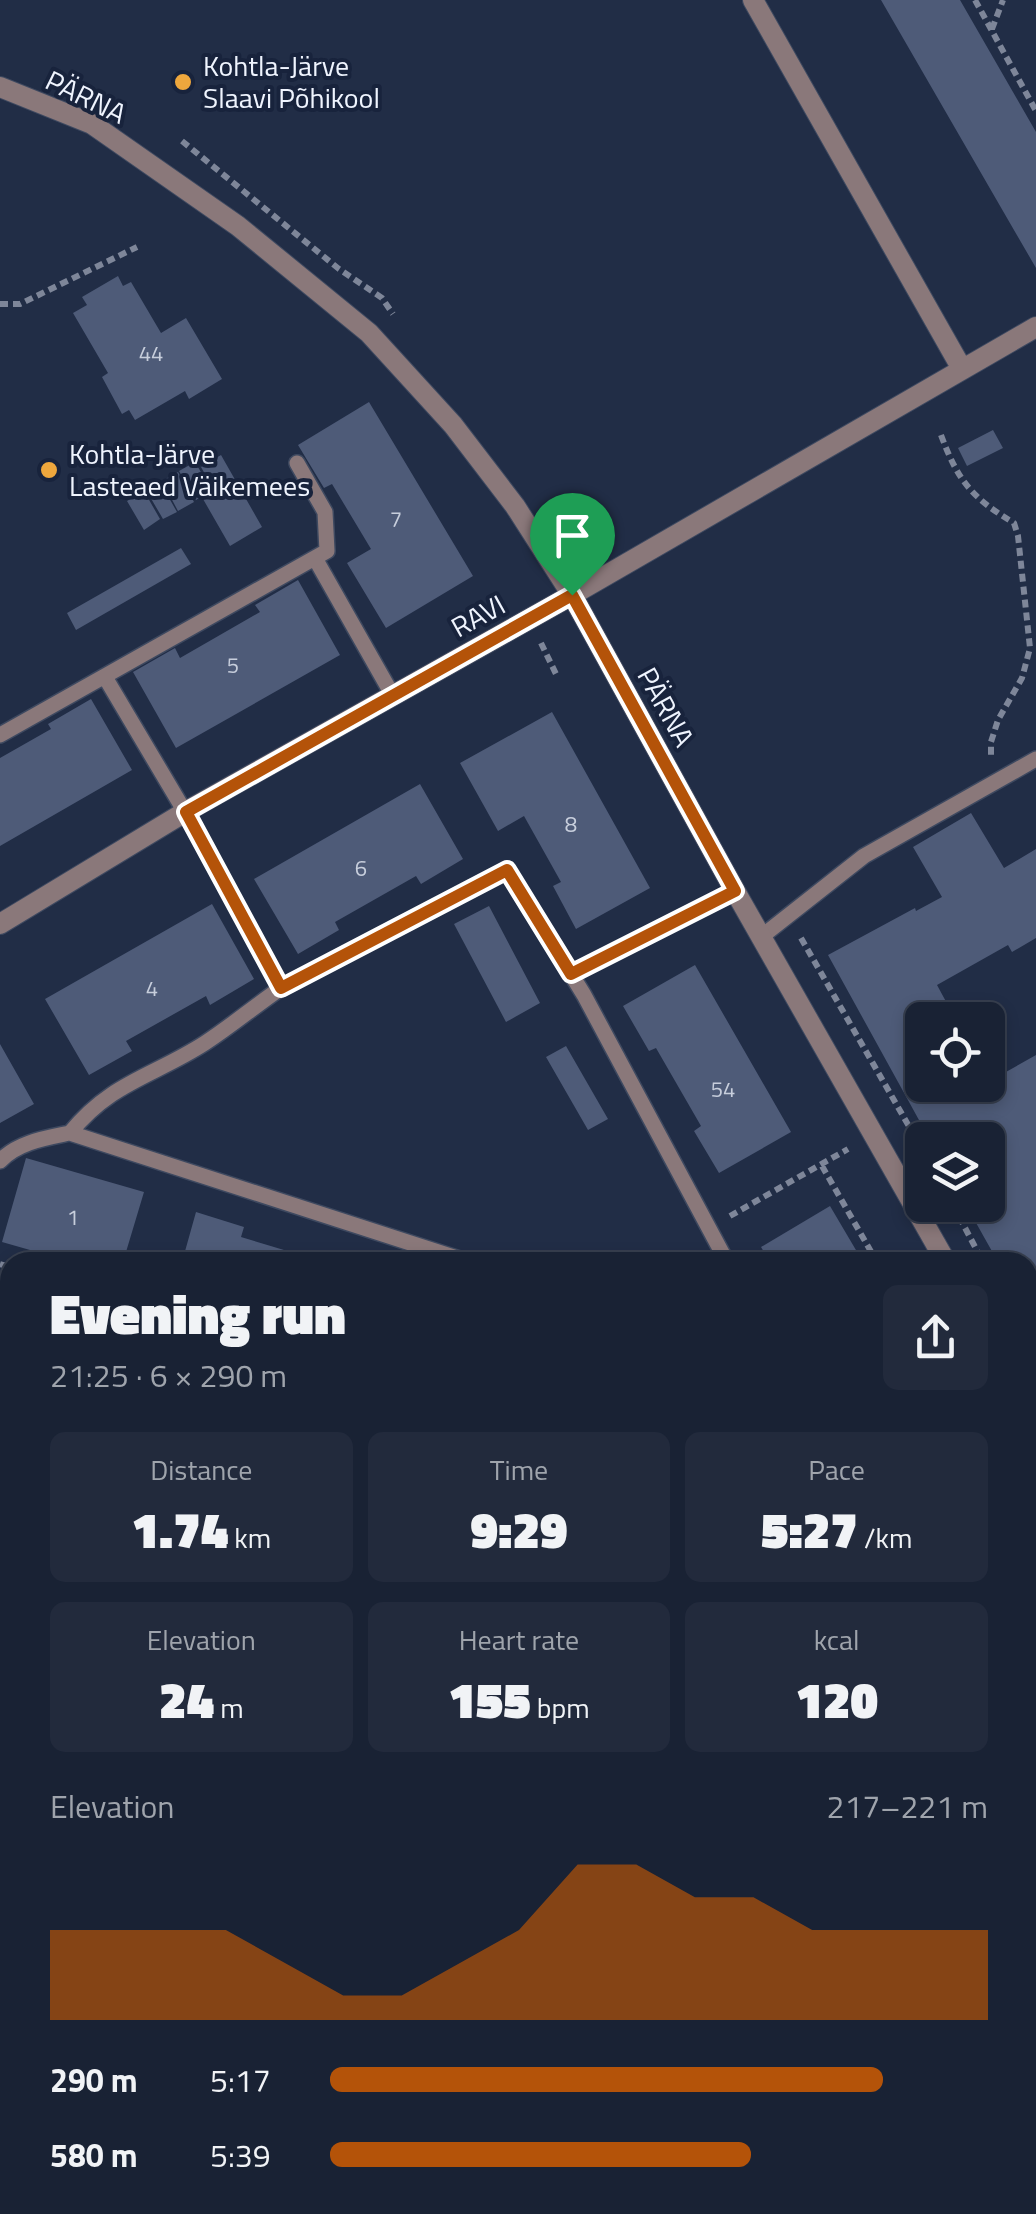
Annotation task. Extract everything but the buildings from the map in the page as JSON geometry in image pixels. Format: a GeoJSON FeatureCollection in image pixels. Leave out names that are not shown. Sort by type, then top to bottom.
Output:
{"type":"FeatureCollection","features":[{"type":"Feature","properties":{"kind":"street"},"geometry":{"type":"LineString","coordinates":[[753,0],[962,369]]}},
{"type":"Feature","properties":{"kind":"street","name":"PÄRNA"},"geometry":{"type":"LineString","coordinates":[[0,87],[92,124],[238,226],[346,312],[422,387],[484,463],[572,595],[940,1252]]}},
{"type":"Feature","properties":{"kind":"street","name":"RAVI"},"geometry":{"type":"LineString","coordinates":[[0,924],[186,812],[1036,327]]}},
{"type":"Feature","properties":{"kind":"lane"},"geometry":{"type":"LineString","coordinates":[[0,735],[328,551],[325,512],[297,463]]}},
{"type":"Feature","properties":{"kind":"lane"},"geometry":{"type":"LineString","coordinates":[[316,560],[392,696]]}},
{"type":"Feature","properties":{"kind":"lane"},"geometry":{"type":"LineString","coordinates":[[105,677],[186,812],[281,988]]}},
{"type":"Feature","properties":{"kind":"lane"},"geometry":{"type":"LineString","coordinates":[[761,937],[864,856],[1036,759]]}},
{"type":"Feature","properties":{"kind":"lane"},"geometry":{"type":"LineString","coordinates":[[70,1133],[91,1107],[202,1044],[281,988],[507,870],[571,974],[722,1252]]}},
{"type":"Feature","properties":{"kind":"lane"},"geometry":{"type":"LineString","coordinates":[[571,974],[735,891]]}},
{"type":"Feature","properties":{"kind":"lane"},"geometry":{"type":"LineString","coordinates":[[0,1160],[8,1152],[39,1139],[70,1133],[438,1252]]}},
{"type":"Feature","properties":{"kind":"path"},"geometry":{"type":"LineString","coordinates":[[975,0],[1036,111]]}},
{"type":"Feature","properties":{"kind":"path"},"geometry":{"type":"LineString","coordinates":[[991,30],[1003,0]]}},
{"type":"Feature","properties":{"kind":"path"},"geometry":{"type":"LineString","coordinates":[[0,304],[20,304],[137,246]]}},
{"type":"Feature","properties":{"kind":"path"},"geometry":{"type":"LineString","coordinates":[[941,435],[953,469],[964,486],[984,505],[1014,523],[1018,536],[1030,648],[1022,678],[998,720],[991,742],[998,780]]}},
{"type":"Feature","properties":{"kind":"path"},"geometry":{"type":"LineString","coordinates":[[542,643],[556,674]]}},
{"type":"Feature","properties":{"kind":"path"},"geometry":{"type":"LineString","coordinates":[[710,1227],[849,1151],[840,1134]]}},
{"type":"Feature","properties":{"kind":"path"},"geometry":{"type":"LineString","coordinates":[[822,1166],[871,1252]]}},
{"type":"Feature","properties":{"kind":"path"},"geometry":{"type":"LineString","coordinates":[[961,1222],[978,1252]]}},
{"type":"Feature","properties":{"kind":"place","name":"Kohtla-Järve Slaavi Põhikool"},"geometry":{"type":"Point","coordinates":[183,82]}},
{"type":"Feature","properties":{"kind":"place","name":"Kohtla-Järve Lasteaed Väikemees"},"geometry":{"type":"Point","coordinates":[49,470]}},
{"type":"Feature","properties":{"kind":"route"},"geometry":{"type":"LineString","coordinates":[[572,595],[735,891],[571,974],[507,870],[281,988],[186,812],[572,595]]}}]}
